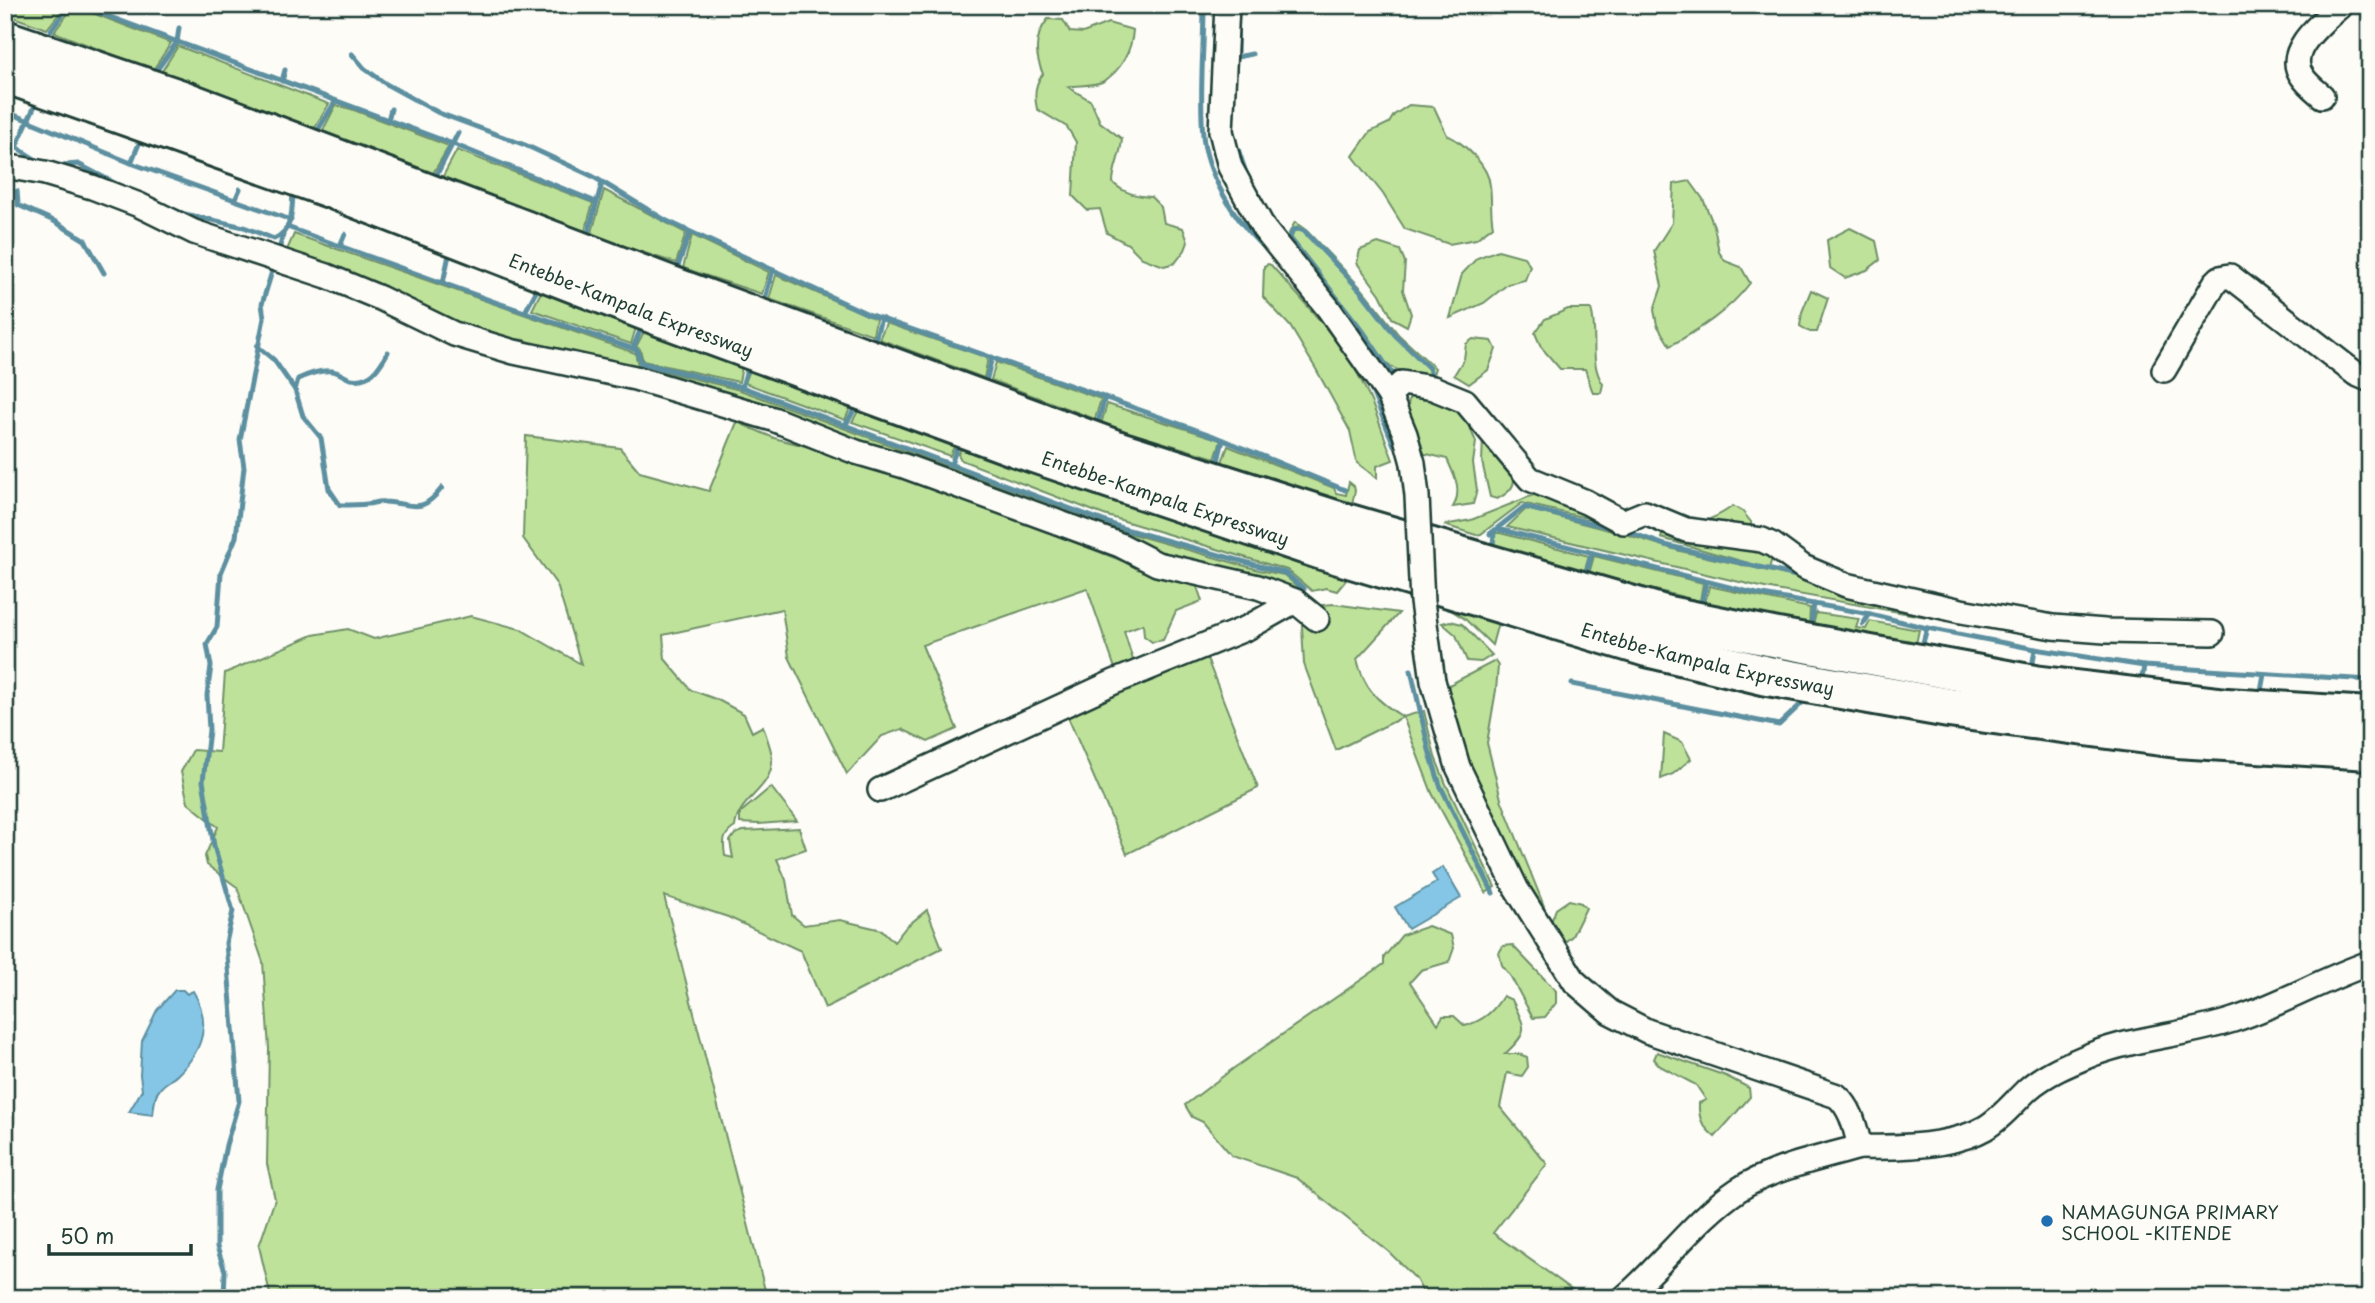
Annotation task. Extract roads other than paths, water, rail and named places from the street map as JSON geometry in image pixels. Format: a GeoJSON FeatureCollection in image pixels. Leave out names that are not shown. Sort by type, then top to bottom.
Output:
{"type":"FeatureCollection","features":[{"type":"Feature","properties":{"kind":"highway","name":"Entebbe-Kampala Expressway"},"geometry":{"type":"LineString","coordinates":[[5,40],[182,100],[679,289],[1119,451],[1345,523],[1664,615],[2034,685],[2227,708],[2370,717]]}},
{"type":"Feature","properties":{"kind":"highway","name":"Entebbe-Kampala Expressway"},"geometry":{"type":"LineString","coordinates":[[5,73],[330,188],[662,317],[1016,447],[1319,549],[1647,647],[1768,676],[1949,708],[2177,738],[2370,750]]}},
{"type":"Feature","properties":{"kind":"street"},"geometry":{"type":"LineString","coordinates":[[1227,5],[1221,131],[1230,167],[1264,229],[1328,308],[1389,395],[1405,434],[1413,463],[1417,496],[1422,602],[1433,681],[1458,767],[1516,888],[1574,982],[1610,1013],[1647,1031],[1837,1097],[1845,1103],[1850,1112],[1860,1147]]}},
{"type":"Feature","properties":{"kind":"street"},"geometry":{"type":"LineString","coordinates":[[2322,96],[2301,76],[2297,57],[2304,43],[2341,5]]}},
{"type":"Feature","properties":{"kind":"street"},"geometry":{"type":"LineString","coordinates":[[5,166],[45,173],[92,187],[139,205],[194,232],[327,276],[454,334],[514,352],[635,377],[773,419],[856,453],[904,466],[1120,545],[1157,564],[1258,587],[1295,601],[1317,619]]}},
{"type":"Feature","properties":{"kind":"street"},"geometry":{"type":"LineString","coordinates":[[2164,370],[2215,283],[2220,278],[2230,276],[2356,374],[2370,380]]}},
{"type":"Feature","properties":{"kind":"street"},"geometry":{"type":"LineString","coordinates":[[1389,395],[1402,383],[1415,383],[1465,401],[1530,479],[1586,502],[1623,522],[1645,513],[1686,530],[1762,540],[1803,567],[1846,585],[1961,611],[2053,626],[2105,631],[2212,633]]}},
{"type":"Feature","properties":{"kind":"street"},"geometry":{"type":"LineString","coordinates":[[880,790],[1161,662],[1247,628],[1295,601]]}},
{"type":"Feature","properties":{"kind":"street"},"geometry":{"type":"LineString","coordinates":[[1624,1298],[1709,1213],[1737,1190],[1765,1176],[1860,1147],[1893,1148],[1941,1142],[1974,1133],[1997,1120],[2043,1078],[2080,1060],[2140,1041],[2232,1020],[2370,963]]}},
{"type":"Feature","properties":{"kind":"water"},"geometry":{"type":"Polygon","coordinates":[[[1443,867],[1461,898],[1408,929],[1395,907],[1437,882],[1432,874],[1443,867]]]}},
{"type":"Feature","properties":{"kind":"water"},"geometry":{"type":"Polygon","coordinates":[[[175,990],[183,990],[187,994],[193,991],[202,1014],[202,1036],[186,1066],[158,1092],[153,1115],[129,1112],[142,1090],[142,1041],[157,1010],[175,990]]]}},
{"type":"Feature","properties":{"kind":"waterway"},"geometry":{"type":"LineString","coordinates":[[51,30],[70,5]]}},
{"type":"Feature","properties":{"kind":"waterway"},"geometry":{"type":"LineString","coordinates":[[78,5],[453,144],[596,202]]}},
{"type":"Feature","properties":{"kind":"waterway"},"geometry":{"type":"LineString","coordinates":[[1204,5],[1201,103],[1205,150],[1215,179],[1231,208],[1260,244]]}},
{"type":"Feature","properties":{"kind":"waterway"},"geometry":{"type":"LineString","coordinates":[[1238,8],[1237,57],[1252,54]]}},
{"type":"Feature","properties":{"kind":"waterway"},"geometry":{"type":"LineString","coordinates":[[156,71],[177,42],[179,28]]}},
{"type":"Feature","properties":{"kind":"waterway"},"geometry":{"type":"LineString","coordinates":[[352,54],[364,68],[386,84],[439,113],[525,145],[592,176],[665,220],[868,314],[1211,435],[1345,490]]}},
{"type":"Feature","properties":{"kind":"waterway"},"geometry":{"type":"LineString","coordinates":[[282,81],[285,70]]}},
{"type":"Feature","properties":{"kind":"waterway"},"geometry":{"type":"LineString","coordinates":[[16,147],[37,101]]}},
{"type":"Feature","properties":{"kind":"waterway"},"geometry":{"type":"LineString","coordinates":[[318,130],[335,102]]}},
{"type":"Feature","properties":{"kind":"waterway"},"geometry":{"type":"LineString","coordinates":[[388,120],[391,109]]}},
{"type":"Feature","properties":{"kind":"waterway"},"geometry":{"type":"LineString","coordinates":[[5,111],[131,163],[291,220]]}},
{"type":"Feature","properties":{"kind":"waterway"},"geometry":{"type":"LineString","coordinates":[[436,176],[458,133]]}},
{"type":"Feature","properties":{"kind":"waterway"},"geometry":{"type":"LineString","coordinates":[[131,163],[141,139]]}},
{"type":"Feature","properties":{"kind":"waterway"},"geometry":{"type":"LineString","coordinates":[[5,144],[16,147],[43,164]]}},
{"type":"Feature","properties":{"kind":"waterway"},"geometry":{"type":"LineString","coordinates":[[1238,149],[1248,179]]}},
{"type":"Feature","properties":{"kind":"waterway"},"geometry":{"type":"LineString","coordinates":[[54,166],[78,164],[126,189]]}},
{"type":"Feature","properties":{"kind":"waterway"},"geometry":{"type":"LineString","coordinates":[[588,234],[602,183]]}},
{"type":"Feature","properties":{"kind":"waterway"},"geometry":{"type":"LineString","coordinates":[[235,200],[240,189]]}},
{"type":"Feature","properties":{"kind":"waterway"},"geometry":{"type":"LineString","coordinates":[[167,207],[185,214],[244,227],[274,239],[289,225],[293,190]]}},
{"type":"Feature","properties":{"kind":"waterway"},"geometry":{"type":"LineString","coordinates":[[17,191],[18,205],[54,221],[85,240],[104,273]]}},
{"type":"Feature","properties":{"kind":"waterway"},"geometry":{"type":"LineString","coordinates":[[287,227],[637,350],[641,363],[742,387],[1125,529],[1285,573],[1304,589]]}},
{"type":"Feature","properties":{"kind":"waterway"},"geometry":{"type":"LineString","coordinates":[[1298,229],[1304,231],[1360,290],[1395,335],[1429,368],[1432,379],[1396,375],[1390,371],[1363,331],[1290,238],[1293,230],[1298,229]]}},
{"type":"Feature","properties":{"kind":"waterway"},"geometry":{"type":"LineString","coordinates":[[678,266],[690,232]]}},
{"type":"Feature","properties":{"kind":"waterway"},"geometry":{"type":"LineString","coordinates":[[340,246],[345,234]]}},
{"type":"Feature","properties":{"kind":"waterway"},"geometry":{"type":"LineString","coordinates":[[278,253],[283,235]]}},
{"type":"Feature","properties":{"kind":"waterway"},"geometry":{"type":"LineString","coordinates":[[443,283],[450,250]]}},
{"type":"Feature","properties":{"kind":"waterway"},"geometry":{"type":"LineString","coordinates":[[224,1298],[225,1271],[217,1247],[217,1190],[239,1101],[226,943],[233,911],[214,846],[203,781],[209,730],[207,695],[211,666],[207,644],[217,627],[221,573],[236,537],[244,467],[240,440],[264,318],[262,304],[274,265]]}},
{"type":"Feature","properties":{"kind":"waterway"},"geometry":{"type":"LineString","coordinates":[[765,299],[773,270]]}},
{"type":"Feature","properties":{"kind":"waterway"},"geometry":{"type":"LineString","coordinates":[[525,312],[539,286]]}},
{"type":"Feature","properties":{"kind":"waterway"},"geometry":{"type":"LineString","coordinates":[[875,340],[881,318]]}},
{"type":"Feature","properties":{"kind":"waterway"},"geometry":{"type":"LineString","coordinates":[[633,348],[642,326]]}},
{"type":"Feature","properties":{"kind":"waterway"},"geometry":{"type":"LineString","coordinates":[[257,346],[274,360],[295,390],[303,416],[321,438],[329,489],[340,505],[382,502],[416,506],[428,502],[442,488]]}},
{"type":"Feature","properties":{"kind":"waterway"},"geometry":{"type":"LineString","coordinates":[[295,390],[298,379],[322,371],[336,372],[351,379],[369,376],[388,352]]}},
{"type":"Feature","properties":{"kind":"waterway"},"geometry":{"type":"LineString","coordinates":[[986,382],[992,357]]}},
{"type":"Feature","properties":{"kind":"waterway"},"geometry":{"type":"LineString","coordinates":[[742,387],[748,366]]}},
{"type":"Feature","properties":{"kind":"waterway"},"geometry":{"type":"LineString","coordinates":[[1370,386],[1394,445]]}},
{"type":"Feature","properties":{"kind":"waterway"},"geometry":{"type":"LineString","coordinates":[[1098,422],[1105,397]]}},
{"type":"Feature","properties":{"kind":"waterway"},"geometry":{"type":"LineString","coordinates":[[845,426],[857,405]]}},
{"type":"Feature","properties":{"kind":"waterway"},"geometry":{"type":"LineString","coordinates":[[1218,461],[1223,440]]}},
{"type":"Feature","properties":{"kind":"waterway"},"geometry":{"type":"LineString","coordinates":[[951,464],[958,445]]}},
{"type":"Feature","properties":{"kind":"waterway"},"geometry":{"type":"LineString","coordinates":[[1490,534],[1524,507],[1629,532],[1665,545],[1801,577]]}},
{"type":"Feature","properties":{"kind":"waterway"},"geometry":{"type":"LineString","coordinates":[[1498,529],[1757,594],[1870,614],[2035,649],[2144,666],[2370,680]]}},
{"type":"Feature","properties":{"kind":"waterway"},"geometry":{"type":"LineString","coordinates":[[1493,545],[1494,532]]}},
{"type":"Feature","properties":{"kind":"waterway"},"geometry":{"type":"LineString","coordinates":[[1586,573],[1592,553]]}},
{"type":"Feature","properties":{"kind":"waterway"},"geometry":{"type":"LineString","coordinates":[[1702,602],[1706,582]]}},
{"type":"Feature","properties":{"kind":"waterway"},"geometry":{"type":"LineString","coordinates":[[1811,626],[1814,604]]}},
{"type":"Feature","properties":{"kind":"waterway"},"geometry":{"type":"LineString","coordinates":[[1863,624],[1870,614]]}},
{"type":"Feature","properties":{"kind":"waterway"},"geometry":{"type":"LineString","coordinates":[[1921,650],[1927,628]]}},
{"type":"Feature","properties":{"kind":"waterway"},"geometry":{"type":"LineString","coordinates":[[2032,668],[2035,649]]}},
{"type":"Feature","properties":{"kind":"waterway"},"geometry":{"type":"LineString","coordinates":[[2141,685],[2144,666]]}},
{"type":"Feature","properties":{"kind":"waterway"},"geometry":{"type":"LineString","coordinates":[[1411,670],[1429,750],[1440,785],[1493,893]]}},
{"type":"Feature","properties":{"kind":"waterway"},"geometry":{"type":"LineString","coordinates":[[2260,696],[2264,674]]}},
{"type":"Feature","properties":{"kind":"waterway"},"geometry":{"type":"LineString","coordinates":[[2362,701],[2367,680]]}},
{"type":"Feature","properties":{"kind":"waterway"},"geometry":{"type":"LineString","coordinates":[[1572,684],[1779,725],[1801,704]]}},
{"type":"Feature","properties":{"kind":"waterway"},"geometry":{"type":"LineString","coordinates":[[946,1291],[950,1298]]}},
{"type":"Feature","properties":{"kind":"place","name":"NAMAGUNGA PRIMARY SCHOOL -KITENDE"},"geometry":{"type":"Point","coordinates":[2047,1221]}}]}
